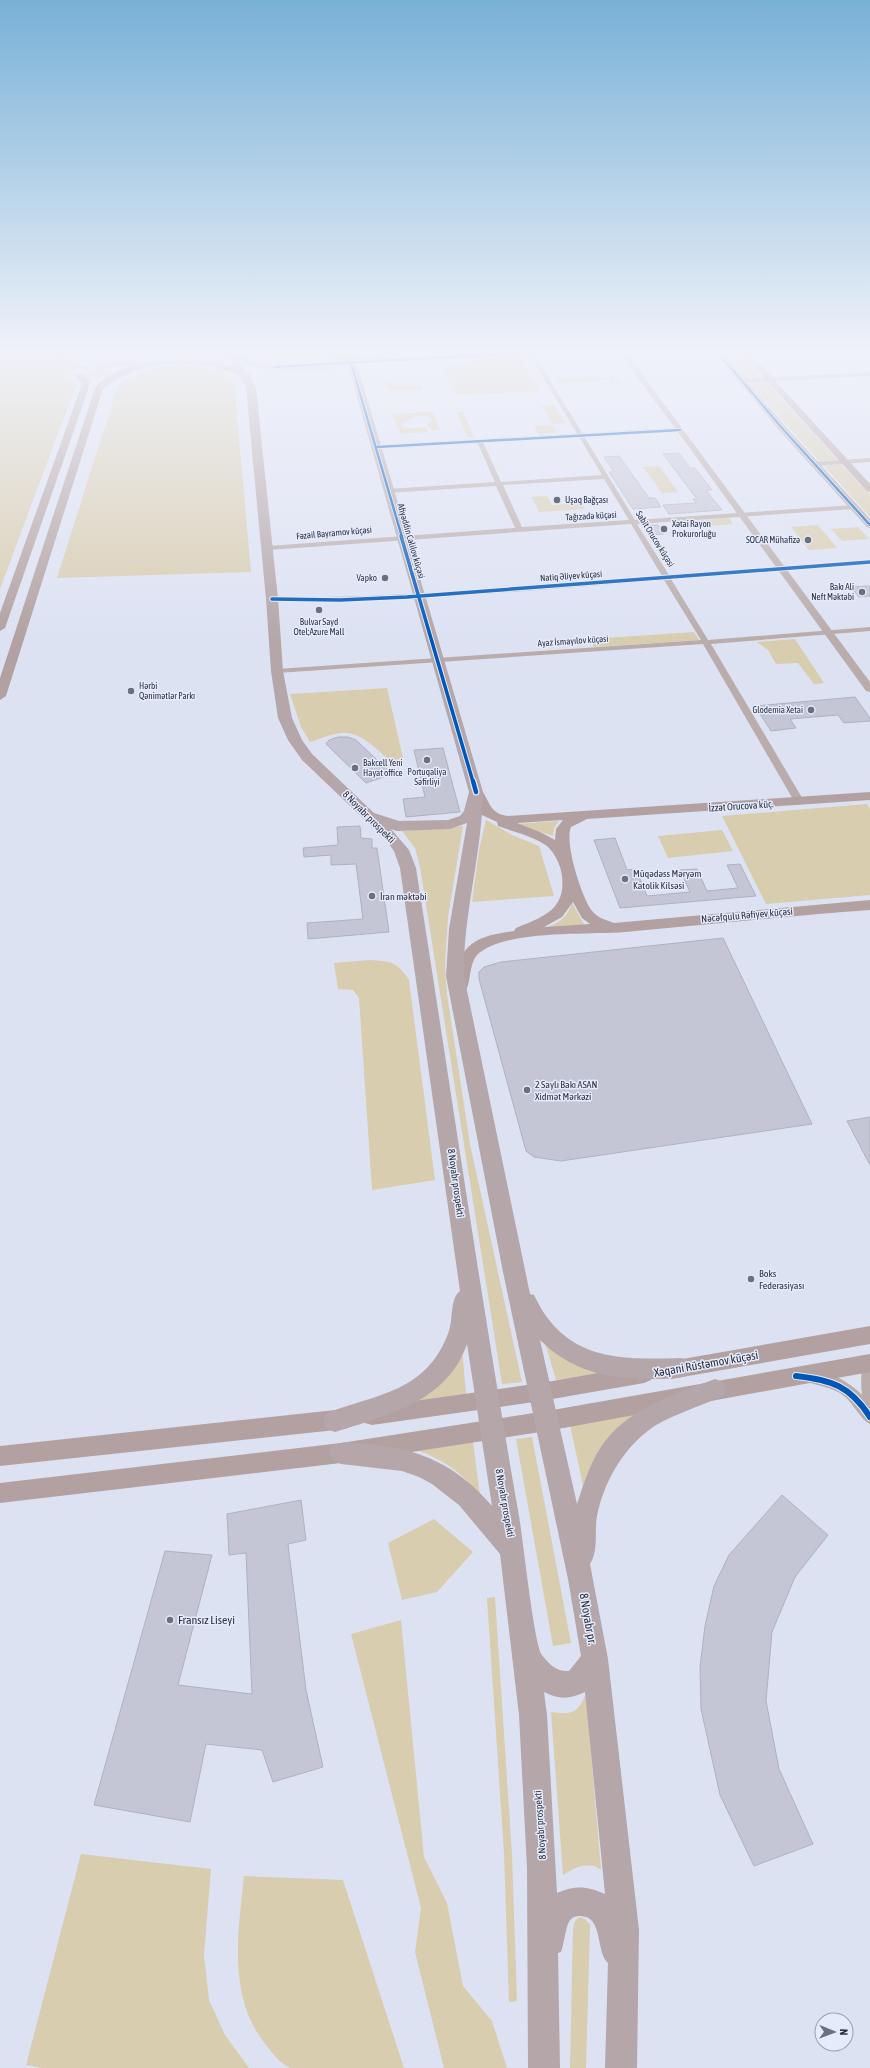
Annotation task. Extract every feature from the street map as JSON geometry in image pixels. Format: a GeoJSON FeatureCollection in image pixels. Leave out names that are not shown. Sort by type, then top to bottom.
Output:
{"type":"FeatureCollection","features":[{"type":"Feature","properties":{"kind":"highway","name":"8 Noyabr prospekti"},"geometry":{"type":"LineString","coordinates":[[257,446],[268,548],[277,671],[282,706],[289,730],[295,740],[317,766],[364,809],[396,844],[405,856],[408,868],[487,1400],[512,1549],[533,1716],[542,1868],[544,2068]]}},
{"type":"Feature","properties":{"kind":"highway","name":"Afiyəddin Cəlilov küçəsi"},"geometry":{"type":"LineString","coordinates":[[376,447],[476,792]]}},
{"type":"Feature","properties":{"kind":"highway"},"geometry":{"type":"LineString","coordinates":[[364,809],[387,823],[397,826],[450,824],[468,816],[476,792]]}},
{"type":"Feature","properties":{"kind":"highway"},"geometry":{"type":"LineString","coordinates":[[476,792],[476,819],[455,944],[454,962],[458,997],[514,1272],[581,1579]]}},
{"type":"Feature","properties":{"kind":"highway"},"geometry":{"type":"LineString","coordinates":[[335,1421],[409,1396],[424,1388],[438,1374],[449,1359],[459,1338],[465,1313],[468,1267]]}},
{"type":"Feature","properties":{"kind":"highway"},"geometry":{"type":"LineString","coordinates":[[514,1272],[527,1304],[536,1320],[562,1348],[595,1364],[628,1370],[682,1368]]}},
{"type":"Feature","properties":{"kind":"highway"},"geometry":{"type":"LineString","coordinates":[[581,1579],[585,1516],[598,1478],[614,1448],[628,1433],[646,1419],[715,1390]]}},
{"type":"Feature","properties":{"kind":"highway"},"geometry":{"type":"LineString","coordinates":[[341,1454],[385,1457],[411,1462],[435,1472],[453,1484],[476,1505],[512,1549]]}},
{"type":"Feature","properties":{"kind":"highway","name":"8 Noyabr pr."},"geometry":{"type":"LineString","coordinates":[[581,1579],[595,1659]]}},
{"type":"Feature","properties":{"kind":"highway"},"geometry":{"type":"LineString","coordinates":[[524,1653],[541,1676],[552,1683],[571,1685],[579,1680],[595,1659]]}},
{"type":"Feature","properties":{"kind":"highway"},"geometry":{"type":"LineString","coordinates":[[595,1659],[620,1878],[624,1930],[624,1992],[621,2068]]}},
{"type":"Feature","properties":{"kind":"highway"},"geometry":{"type":"LineString","coordinates":[[544,1974],[552,1929],[557,1912],[566,1904],[579,1900],[594,1904],[604,1913],[611,1928],[618,1954],[624,1992]]}},
{"type":"Feature","properties":{"kind":"main road"},"geometry":{"type":"LineString","coordinates":[[0,628],[64,446]]}},
{"type":"Feature","properties":{"kind":"main road"},"geometry":{"type":"LineString","coordinates":[[0,696],[81,446]]}},
{"type":"Feature","properties":{"kind":"main road"},"geometry":{"type":"LineString","coordinates":[[798,446],[870,525]]}},
{"type":"Feature","properties":{"kind":"main road"},"geometry":{"type":"LineString","coordinates":[[828,446],[870,489]]}},
{"type":"Feature","properties":{"kind":"main road"},"geometry":{"type":"LineString","coordinates":[[476,792],[482,806],[493,818],[552,844],[569,872],[581,904],[590,919],[602,926],[625,928]]}},
{"type":"Feature","properties":{"kind":"main road","name":"İzzət Orucova küç."},"geometry":{"type":"LineString","coordinates":[[493,818],[508,820],[612,815],[870,796]]}},
{"type":"Feature","properties":{"kind":"main road"},"geometry":{"type":"LineString","coordinates":[[458,997],[465,964],[470,953],[484,944],[511,936],[540,923],[559,910],[569,896],[569,872],[562,832],[563,828],[566,824],[588,816]]}},
{"type":"Feature","properties":{"kind":"main road","name":"Nəcəfqulu Rəfiyev küçəsi"},"geometry":{"type":"LineString","coordinates":[[625,928],[870,905]]}},
{"type":"Feature","properties":{"kind":"main road"},"geometry":{"type":"LineString","coordinates":[[511,936],[625,928]]}},
{"type":"Feature","properties":{"kind":"main road","name":"Xəqani Rüstəmov küçəsi"},"geometry":{"type":"LineString","coordinates":[[487,1400],[870,1335]]}},
{"type":"Feature","properties":{"kind":"main road"},"geometry":{"type":"LineString","coordinates":[[0,1493],[341,1454],[547,1421],[870,1363]]}},
{"type":"Feature","properties":{"kind":"main road"},"geometry":{"type":"LineString","coordinates":[[0,1456],[335,1421],[487,1400]]}},
{"type":"Feature","properties":{"kind":"street"},"geometry":{"type":"LineString","coordinates":[[376,447],[407,446]]}},
{"type":"Feature","properties":{"kind":"street"},"geometry":{"type":"LineString","coordinates":[[482,446],[519,529]]}},
{"type":"Feature","properties":{"kind":"street","name":"Sabit Orucov küçəsi"},"geometry":{"type":"LineString","coordinates":[[586,446],[706,642],[799,802]]}},
{"type":"Feature","properties":{"kind":"street"},"geometry":{"type":"LineString","coordinates":[[691,446],[870,689]]}},
{"type":"Feature","properties":{"kind":"street"},"geometry":{"type":"LineString","coordinates":[[814,464],[870,460]]}},
{"type":"Feature","properties":{"kind":"street"},"geometry":{"type":"LineString","coordinates":[[388,491],[604,477]]}},
{"type":"Feature","properties":{"kind":"street","name":"Tağızadə küçəsi"},"geometry":{"type":"LineString","coordinates":[[402,537],[854,507]]}},
{"type":"Feature","properties":{"kind":"street","name":"Fəzail Bayramov küçəsi"},"geometry":{"type":"LineString","coordinates":[[268,548],[402,537]]}},
{"type":"Feature","properties":{"kind":"street","name":"Natiq Əliyev küçəsi"},"geometry":{"type":"LineString","coordinates":[[272,599],[340,600],[781,567],[870,562]]}},
{"type":"Feature","properties":{"kind":"street","name":"Ayaz İsmayılov küçəsi"},"geometry":{"type":"LineString","coordinates":[[277,671],[870,630]]}},
{"type":"Feature","properties":{"kind":"street"},"geometry":{"type":"LineString","coordinates":[[870,1363],[868,1383],[870,1400]]}},
{"type":"Feature","properties":{"kind":"street"},"geometry":{"type":"LineString","coordinates":[[796,1376],[824,1379],[846,1388],[863,1405],[870,1417]]}},
{"type":"Feature","properties":{"kind":"shaded area"},"geometry":{"type":"Polygon","coordinates":[[[0,446],[53,446],[0,589],[0,446]]]}},
{"type":"Feature","properties":{"kind":"shaded area"},"geometry":{"type":"Polygon","coordinates":[[[99,446],[240,446],[251,572],[57,578],[99,446]]]}},
{"type":"Feature","properties":{"kind":"shaded area"},"geometry":{"type":"Polygon","coordinates":[[[805,446],[825,446],[838,460],[819,461],[805,446]]]}},
{"type":"Feature","properties":{"kind":"shaded area"},"geometry":{"type":"Polygon","coordinates":[[[841,464],[870,494],[870,517],[824,466],[841,464]]]}},
{"type":"Feature","properties":{"kind":"shaded area"},"geometry":{"type":"Polygon","coordinates":[[[659,466],[678,492],[662,493],[643,467],[659,466]]]}},
{"type":"Feature","properties":{"kind":"shaded area"},"geometry":{"type":"Polygon","coordinates":[[[547,496],[552,505],[581,503],[585,509],[539,512],[532,497],[547,496]]]}},
{"type":"Feature","properties":{"kind":"shaded area"},"geometry":{"type":"Polygon","coordinates":[[[729,518],[733,524],[695,527],[690,521],[729,518]]]}},
{"type":"Feature","properties":{"kind":"shaded area"},"geometry":{"type":"Polygon","coordinates":[[[818,525],[837,548],[809,550],[791,527],[818,525]]]}},
{"type":"Feature","properties":{"kind":"shaded area"},"geometry":{"type":"Polygon","coordinates":[[[858,527],[869,539],[842,541],[831,529],[858,527]]]}},
{"type":"Feature","properties":{"kind":"shaded area"},"geometry":{"type":"Polygon","coordinates":[[[694,632],[699,640],[594,647],[591,639],[694,632]]]}},
{"type":"Feature","properties":{"kind":"shaded area"},"geometry":{"type":"Polygon","coordinates":[[[795,639],[824,683],[814,684],[798,663],[776,664],[768,650],[757,642],[795,639]]]}},
{"type":"Feature","properties":{"kind":"shaded area"},"geometry":{"type":"Polygon","coordinates":[[[387,688],[403,758],[391,762],[368,742],[348,733],[333,734],[310,742],[301,727],[290,694],[387,688]]]}},
{"type":"Feature","properties":{"kind":"shaded area"},"geometry":{"type":"Polygon","coordinates":[[[867,804],[870,809],[870,895],[766,904],[722,816],[867,804]]]}},
{"type":"Feature","properties":{"kind":"shaded area"},"geometry":{"type":"Polygon","coordinates":[[[486,820],[512,835],[539,846],[554,896],[472,902],[479,850],[486,820]]]}},
{"type":"Feature","properties":{"kind":"shaded area"},"geometry":{"type":"Polygon","coordinates":[[[559,821],[554,828],[553,836],[515,824],[559,821]]]}},
{"type":"Feature","properties":{"kind":"shaded area"},"geometry":{"type":"Polygon","coordinates":[[[463,826],[448,917],[445,966],[447,994],[470,1144],[522,1382],[502,1384],[420,867],[415,848],[402,831],[463,826]]]}},
{"type":"Feature","properties":{"kind":"shaded area"},"geometry":{"type":"Polygon","coordinates":[[[722,830],[733,851],[668,858],[658,836],[722,830]]]}},
{"type":"Feature","properties":{"kind":"shaded area"},"geometry":{"type":"Polygon","coordinates":[[[572,903],[585,926],[544,929],[561,920],[570,909],[572,903]]]}},
{"type":"Feature","properties":{"kind":"shaded area"},"geometry":{"type":"Polygon","coordinates":[[[370,960],[388,962],[397,966],[409,980],[435,1180],[372,1190],[359,998],[353,990],[338,989],[334,963],[370,960]]]}},
{"type":"Feature","properties":{"kind":"shaded area"},"geometry":{"type":"Polygon","coordinates":[[[544,1339],[604,1373],[556,1380],[544,1339]]]}},
{"type":"Feature","properties":{"kind":"shaded area"},"geometry":{"type":"Polygon","coordinates":[[[462,1348],[466,1394],[411,1403],[462,1348]]]}},
{"type":"Feature","properties":{"kind":"shaded area"},"geometry":{"type":"Polygon","coordinates":[[[639,1411],[584,1490],[570,1425],[639,1411]]]}},
{"type":"Feature","properties":{"kind":"shaded area"},"geometry":{"type":"Polygon","coordinates":[[[532,1437],[571,1643],[553,1646],[516,1439],[532,1437]]]}},
{"type":"Feature","properties":{"kind":"shaded area"},"geometry":{"type":"Polygon","coordinates":[[[473,1441],[480,1496],[459,1473],[445,1463],[417,1450],[473,1441]]]}},
{"type":"Feature","properties":{"kind":"shaded area"},"geometry":{"type":"Polygon","coordinates":[[[434,1519],[473,1552],[437,1592],[402,1600],[388,1543],[434,1519]]]}},
{"type":"Feature","properties":{"kind":"shaded area"},"geometry":{"type":"Polygon","coordinates":[[[495,1597],[512,1854],[517,2001],[509,2002],[504,1853],[487,1598],[495,1597]]]}},
{"type":"Feature","properties":{"kind":"shaded area"},"geometry":{"type":"Polygon","coordinates":[[[401,1620],[424,1857],[447,1903],[463,1986],[492,2021],[507,2068],[444,2068],[415,1952],[421,1908],[351,1634],[401,1620]]]}},
{"type":"Feature","properties":{"kind":"shaded area"},"geometry":{"type":"Polygon","coordinates":[[[586,1693],[601,1870],[596,1867],[586,1865],[563,1875],[551,1712],[569,1713],[574,1711],[581,1705],[586,1693]]]}},
{"type":"Feature","properties":{"kind":"shaded area"},"geometry":{"type":"Polygon","coordinates":[[[81,1854],[211,1869],[204,1955],[209,2000],[225,2035],[249,2068],[42,2068],[26,2065],[81,1854]]]}},
{"type":"Feature","properties":{"kind":"shaded area"},"geometry":{"type":"Polygon","coordinates":[[[244,1876],[343,1880],[404,2068],[290,2068],[271,2052],[254,2026],[245,2006],[240,1985],[238,1942],[244,1876]]]}},
{"type":"Feature","properties":{"kind":"shaded area"},"geometry":{"type":"Polygon","coordinates":[[[579,1917],[585,1919],[590,1925],[586,2068],[570,2068],[573,1929],[575,1921],[579,1917]]]}},
{"type":"Feature","properties":{"kind":"building"},"geometry":{"type":"Polygon","coordinates":[[[679,453],[690,468],[695,468],[712,490],[706,490],[722,510],[669,514],[663,505],[696,503],[693,499],[697,499],[663,454],[679,453]]]}},
{"type":"Feature","properties":{"kind":"building"},"geometry":{"type":"Polygon","coordinates":[[[619,456],[649,498],[655,498],[661,507],[633,509],[609,472],[614,472],[604,457],[619,456]]]}},
{"type":"Feature","properties":{"kind":"building"},"geometry":{"type":"Polygon","coordinates":[[[658,525],[664,534],[649,535],[643,526],[658,525]]]}},
{"type":"Feature","properties":{"kind":"building","name":"Bakı Ali Neft Məktəbi"},"geometry":{"type":"Polygon","coordinates":[[[870,586],[870,596],[859,597],[851,587],[870,586]]]}},
{"type":"Feature","properties":{"kind":"building","name":"Glodemia Xetai"},"geometry":{"type":"Polygon","coordinates":[[[855,697],[870,718],[870,721],[844,723],[838,715],[790,719],[796,728],[771,731],[755,706],[855,697]]]}},
{"type":"Feature","properties":{"kind":"building"},"geometry":{"type":"Polygon","coordinates":[[[338,737],[348,737],[356,740],[392,774],[366,783],[326,744],[329,740],[338,737]]]}},
{"type":"Feature","properties":{"kind":"building"},"geometry":{"type":"Polygon","coordinates":[[[443,748],[460,812],[406,817],[403,799],[425,797],[414,750],[443,748]]]}},
{"type":"Feature","properties":{"kind":"building"},"geometry":{"type":"Polygon","coordinates":[[[360,826],[361,838],[372,839],[372,848],[377,848],[389,932],[308,939],[307,923],[363,919],[356,864],[331,865],[331,855],[304,857],[303,848],[338,845],[337,827],[360,826]]]}},
{"type":"Feature","properties":{"kind":"building","name":"Müqədəss Məryəm Katolik Kilsəsi"},"geometry":{"type":"Polygon","coordinates":[[[615,838],[627,870],[636,869],[647,896],[690,892],[680,870],[697,869],[707,891],[738,888],[727,865],[740,864],[756,896],[620,908],[594,840],[615,838]]]}},
{"type":"Feature","properties":{"kind":"building"},"geometry":{"type":"Polygon","coordinates":[[[723,938],[812,1124],[561,1161],[534,1157],[526,1151],[479,979],[479,972],[484,967],[501,962],[723,938]]]}},
{"type":"Feature","properties":{"kind":"building"},"geometry":{"type":"Polygon","coordinates":[[[870,1117],[870,1165],[847,1121],[870,1117]]]}},
{"type":"Feature","properties":{"kind":"building"},"geometry":{"type":"Polygon","coordinates":[[[782,1495],[828,1535],[795,1577],[772,1632],[766,1701],[779,1769],[813,1844],[754,1866],[720,1795],[701,1709],[700,1667],[705,1626],[714,1586],[729,1555],[782,1495]]]}},
{"type":"Feature","properties":{"kind":"building","name":"Fransız Liseyi"},"geometry":{"type":"Polygon","coordinates":[[[301,1500],[306,1540],[288,1544],[306,1690],[323,1767],[273,1782],[262,1750],[206,1744],[190,1822],[94,1805],[165,1551],[212,1555],[178,1685],[252,1694],[246,1553],[229,1555],[227,1514],[301,1500]]]}},
{"type":"Feature","properties":{"kind":"cycle path"},"geometry":{"type":"LineString","coordinates":[[375,446],[476,792]]}},
{"type":"Feature","properties":{"kind":"cycle path"},"geometry":{"type":"LineString","coordinates":[[377,447],[404,446]]}},
{"type":"Feature","properties":{"kind":"cycle path"},"geometry":{"type":"LineString","coordinates":[[798,446],[870,525]]}},
{"type":"Feature","properties":{"kind":"cycle path"},"geometry":{"type":"LineString","coordinates":[[272,599],[340,600],[407,597],[870,562]]}},
{"type":"Feature","properties":{"kind":"cycle path"},"geometry":{"type":"LineString","coordinates":[[796,1376],[820,1379],[839,1386],[855,1397],[870,1417]]}},
{"type":"Feature","properties":{"kind":"place","name":"Uşaq Bağçası"},"geometry":{"type":"Point","coordinates":[557,500]}},
{"type":"Feature","properties":{"kind":"place","name":"Xətai Rayon Prokurorluğu"},"geometry":{"type":"Point","coordinates":[664,529]}},
{"type":"Feature","properties":{"kind":"place","name":"SOCAR Mühafizə"},"geometry":{"type":"Point","coordinates":[808,540]}},
{"type":"Feature","properties":{"kind":"place","name":"Vapko"},"geometry":{"type":"Point","coordinates":[385,578]}},
{"type":"Feature","properties":{"kind":"place","name":"Bakı Ali Neft Məktəbi"},"geometry":{"type":"Point","coordinates":[862,592]}},
{"type":"Feature","properties":{"kind":"place","name":"Bulvar Sayd Otel;Azure Mall"},"geometry":{"type":"Point","coordinates":[319,610]}},
{"type":"Feature","properties":{"kind":"place","name":"Hərbi Qənimətlər Parkı"},"geometry":{"type":"Point","coordinates":[131,691]}},
{"type":"Feature","properties":{"kind":"place","name":"Glodemia Xetai"},"geometry":{"type":"Point","coordinates":[811,710]}},
{"type":"Feature","properties":{"kind":"place","name":"Portuqaliya Səfirliyi"},"geometry":{"type":"Point","coordinates":[427,760]}},
{"type":"Feature","properties":{"kind":"place","name":"Bakcell Yeni Hayat office"},"geometry":{"type":"Point","coordinates":[355,768]}},
{"type":"Feature","properties":{"kind":"place","name":"Müqədəss Məryəm Katolik Kilsəsi"},"geometry":{"type":"Point","coordinates":[625,879]}},
{"type":"Feature","properties":{"kind":"place","name":"İran məktəbi"},"geometry":{"type":"Point","coordinates":[372,896]}},
{"type":"Feature","properties":{"kind":"place","name":"2 Saylı Bakı ASAN Xidmət Mərkəzi"},"geometry":{"type":"Point","coordinates":[527,1090]}},
{"type":"Feature","properties":{"kind":"place","name":"Boks Federasiyası"},"geometry":{"type":"Point","coordinates":[751,1279]}},
{"type":"Feature","properties":{"kind":"place","name":"Fransız Liseyi"},"geometry":{"type":"Point","coordinates":[170,1620]}}]}
